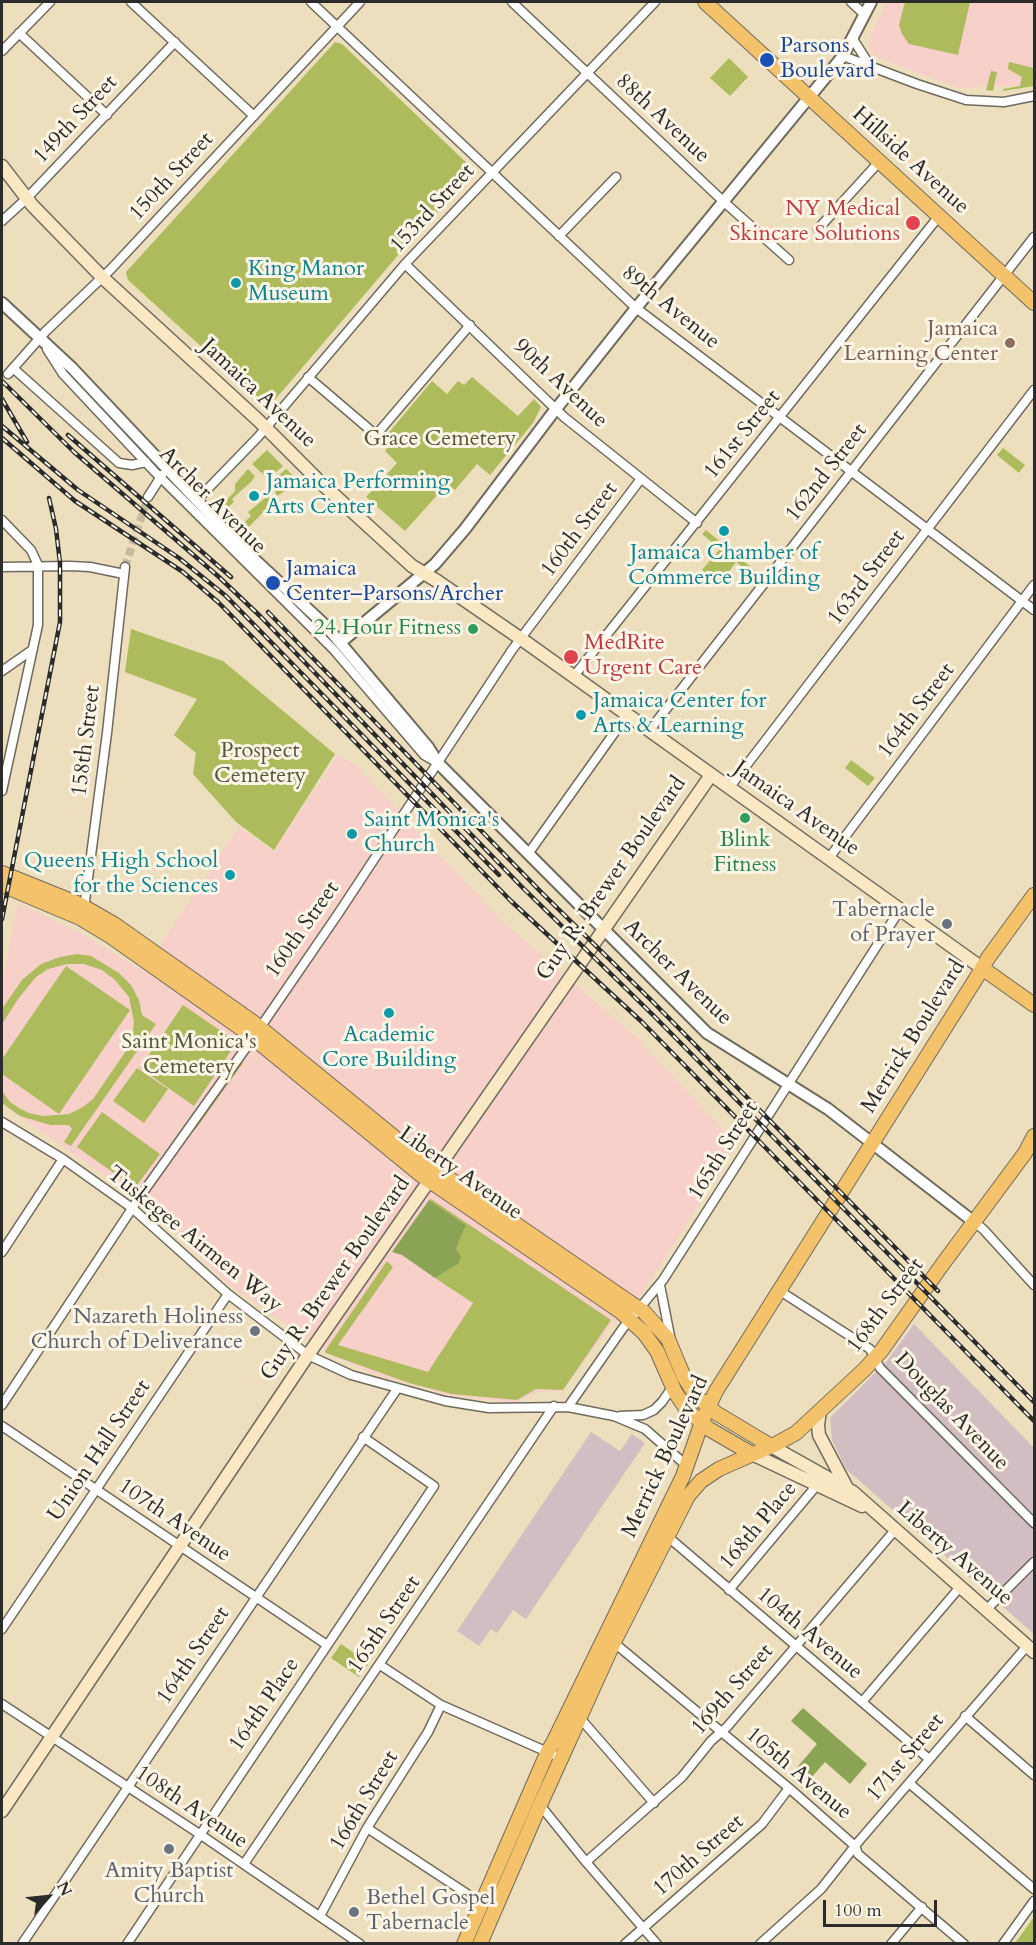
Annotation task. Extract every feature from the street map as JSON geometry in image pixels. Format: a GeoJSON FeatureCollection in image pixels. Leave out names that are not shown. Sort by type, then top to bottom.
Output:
{"type":"FeatureCollection","features":[{"type":"Feature","properties":{"kind":"main road","name":"Hillside Avenue"},"geometry":{"type":"LineString","coordinates":[[705,2],[1035,303]]}},
{"type":"Feature","properties":{"kind":"main road","name":"Jamaica Avenue"},"geometry":{"type":"LineString","coordinates":[[2,166],[26,199],[102,277],[412,566],[574,676],[1035,1005]]}},
{"type":"Feature","properties":{"kind":"main road","name":"Guy R. Brewer Boulevard"},"geometry":{"type":"LineString","coordinates":[[2,1811],[308,1355],[711,775]]}},
{"type":"Feature","properties":{"kind":"main road","name":"Liberty Avenue"},"geometry":{"type":"LineString","coordinates":[[2,873],[121,929],[405,1147],[433,1175],[635,1314],[658,1326],[673,1349],[689,1387],[708,1407],[847,1489],[1031,1649]]}},
{"type":"Feature","properties":{"kind":"main road","name":"Liberty Avenue"},"geometry":{"type":"LineString","coordinates":[[2,885],[82,912]]}},
{"type":"Feature","properties":{"kind":"main road","name":"Merrick Boulevard"},"geometry":{"type":"LineString","coordinates":[[480,1944],[580,1718],[609,1638],[687,1466],[716,1391],[982,968],[1035,895]]}},
{"type":"Feature","properties":{"kind":"main road","name":"168th Street"},"geometry":{"type":"LineString","coordinates":[[752,1454],[796,1433],[876,1358],[974,1222],[1030,1150],[1035,1136]]}},
{"type":"Feature","properties":{"kind":"main road","name":"Liberty Avenue"},"geometry":{"type":"LineString","coordinates":[[635,1314],[644,1333],[657,1351],[672,1386],[687,1410],[702,1424],[752,1454],[872,1511]]}},
{"type":"Feature","properties":{"kind":"main road"},"geometry":{"type":"LineString","coordinates":[[820,1411],[819,1435],[847,1489]]}},
{"type":"Feature","properties":{"kind":"main road","name":"Merrick Boulevard"},"geometry":{"type":"LineString","coordinates":[[464,1944],[548,1751],[685,1500],[698,1485],[719,1469],[752,1454]]}},
{"type":"Feature","properties":{"kind":"street"},"geometry":{"type":"LineString","coordinates":[[2,51],[50,2]]}},
{"type":"Feature","properties":{"kind":"street"},"geometry":{"type":"LineString","coordinates":[[131,2],[254,116]]}},
{"type":"Feature","properties":{"kind":"street","name":"89th Avenue"},"geometry":{"type":"LineString","coordinates":[[311,2],[636,308],[1035,610]]}},
{"type":"Feature","properties":{"kind":"street","name":"150th Street"},"geometry":{"type":"LineString","coordinates":[[146,462],[127,465],[119,463],[10,371],[102,277],[360,2]]}},
{"type":"Feature","properties":{"kind":"street","name":"88th Avenue"},"geometry":{"type":"LineString","coordinates":[[512,2],[723,201],[789,260]]}},
{"type":"Feature","properties":{"kind":"street","name":"153rd Street"},"geometry":{"type":"LineString","coordinates":[[196,501],[266,428],[405,264],[655,2]]}},
{"type":"Feature","properties":{"kind":"street"},"geometry":{"type":"LineString","coordinates":[[851,2],[865,15]]}},
{"type":"Feature","properties":{"kind":"street"},"geometry":{"type":"LineString","coordinates":[[337,645],[435,564],[465,529],[556,408],[843,56],[871,2]]}},
{"type":"Feature","properties":{"kind":"street"},"geometry":{"type":"LineString","coordinates":[[19,33],[106,115]]}},
{"type":"Feature","properties":{"kind":"street"},"geometry":{"type":"LineString","coordinates":[[853,39],[870,67]]}},
{"type":"Feature","properties":{"kind":"street","name":"149th Street"},"geometry":{"type":"LineString","coordinates":[[2,221],[26,199],[175,42]]}},
{"type":"Feature","properties":{"kind":"street"},"geometry":{"type":"LineString","coordinates":[[843,56],[966,100],[1004,102],[1035,96]]}},
{"type":"Feature","properties":{"kind":"street"},"geometry":{"type":"LineString","coordinates":[[818,229],[879,162]]}},
{"type":"Feature","properties":{"kind":"street"},"geometry":{"type":"LineString","coordinates":[[559,236],[616,177]]}},
{"type":"Feature","properties":{"kind":"street","name":"161st Street"},"geometry":{"type":"LineString","coordinates":[[574,676],[939,216]]}},
{"type":"Feature","properties":{"kind":"street","name":"162nd Street"},"geometry":{"type":"LineString","coordinates":[[649,730],[1035,237]]}},
{"type":"Feature","properties":{"kind":"street","name":"90th Avenue"},"geometry":{"type":"LineString","coordinates":[[405,264],[564,417],[696,523]]}},
{"type":"Feature","properties":{"kind":"street","name":"Archer Avenue"},"geometry":{"type":"LineString","coordinates":[[2,303],[72,368],[164,474],[337,645]]}},
{"type":"Feature","properties":{"kind":"street"},"geometry":{"type":"LineString","coordinates":[[308,377],[376,435],[470,325]]}},
{"type":"Feature","properties":{"kind":"street","name":"Archer Avenue"},"geometry":{"type":"LineString","coordinates":[[40,338],[63,374],[146,462],[196,501],[337,645],[428,747],[438,763],[708,1033],[828,1109],[974,1222]]}},
{"type":"Feature","properties":{"kind":"street","name":"163rd Street"},"geometry":{"type":"LineString","coordinates":[[729,788],[1035,390]]}},
{"type":"Feature","properties":{"kind":"street"},"geometry":{"type":"LineString","coordinates":[[148,497],[164,474]]}},
{"type":"Feature","properties":{"kind":"street","name":"160th Street"},"geometry":{"type":"LineString","coordinates":[[2,1405],[132,1209],[338,914],[520,638],[640,480]]}},
{"type":"Feature","properties":{"kind":"street"},"geometry":{"type":"LineString","coordinates":[[2,520],[22,540],[38,565],[38,626],[2,791]]}},
{"type":"Feature","properties":{"kind":"street"},"geometry":{"type":"LineString","coordinates":[[2,567],[38,565]]}},
{"type":"Feature","properties":{"kind":"street","name":"158th Street"},"geometry":{"type":"LineString","coordinates":[[38,565],[124,570],[82,912]]}},
{"type":"Feature","properties":{"kind":"street","name":"164th Street"},"geometry":{"type":"LineString","coordinates":[[829,858],[1035,585]]}},
{"type":"Feature","properties":{"kind":"street"},"geometry":{"type":"LineString","coordinates":[[2,671],[32,650]]}},
{"type":"Feature","properties":{"kind":"street"},"geometry":{"type":"LineString","coordinates":[[528,854],[627,715]]}},
{"type":"Feature","properties":{"kind":"street","name":"165th Street"},"geometry":{"type":"LineString","coordinates":[[568,1407],[635,1314],[660,1286],[901,908]]}},
{"type":"Feature","properties":{"kind":"street","name":"Tuskegee Airmen Way"},"geometry":{"type":"LineString","coordinates":[[2,1122],[63,1159],[132,1209],[228,1294],[308,1355],[351,1375],[445,1401],[489,1408],[568,1407],[614,1416],[645,1429],[687,1466]]}},
{"type":"Feature","properties":{"kind":"street"},"geometry":{"type":"LineString","coordinates":[[2,1252],[63,1159]]}},
{"type":"Feature","properties":{"kind":"street"},"geometry":{"type":"LineString","coordinates":[[974,1222],[1035,1285]]}},
{"type":"Feature","properties":{"kind":"street","name":"Liberty Avenue"},"geometry":{"type":"LineString","coordinates":[[660,1286],[673,1349]]}},
{"type":"Feature","properties":{"kind":"street","name":"Douglas Avenue"},"geometry":{"type":"LineString","coordinates":[[780,1291],[870,1349],[884,1371],[1035,1523]]}},
{"type":"Feature","properties":{"kind":"street","name":"Union Hall Street"},"geometry":{"type":"LineString","coordinates":[[2,1629],[228,1294]]}},
{"type":"Feature","properties":{"kind":"street","name":"Tuskegee Airmen Way"},"geometry":{"type":"LineString","coordinates":[[614,1416],[651,1412],[662,1402],[672,1386]]}},
{"type":"Feature","properties":{"kind":"street","name":"164th Street"},"geometry":{"type":"LineString","coordinates":[[22,1944],[397,1389]]}},
{"type":"Feature","properties":{"kind":"street","name":"165th Street"},"geometry":{"type":"LineString","coordinates":[[244,1864],[554,1406]]}},
{"type":"Feature","properties":{"kind":"street","name":"107th Avenue"},"geometry":{"type":"LineString","coordinates":[[2,1426],[327,1645]]}},
{"type":"Feature","properties":{"kind":"street","name":"164th Place"},"geometry":{"type":"LineString","coordinates":[[128,1943],[434,1486],[363,1437]]}},
{"type":"Feature","properties":{"kind":"street","name":"168th Place"},"geometry":{"type":"LineString","coordinates":[[729,1590],[817,1485]]}},
{"type":"Feature","properties":{"kind":"street","name":"169th Street"},"geometry":{"type":"LineString","coordinates":[[586,1862],[682,1778],[895,1530]]}},
{"type":"Feature","properties":{"kind":"street","name":"104th Avenue"},"geometry":{"type":"LineString","coordinates":[[667,1536],[929,1759]]}},
{"type":"Feature","properties":{"kind":"street"},"geometry":{"type":"LineString","coordinates":[[986,1610],[1035,1562]]}},
{"type":"Feature","properties":{"kind":"street"},"geometry":{"type":"LineString","coordinates":[[862,1702],[960,1587]]}},
{"type":"Feature","properties":{"kind":"street","name":"105th Avenue"},"geometry":{"type":"LineString","coordinates":[[609,1638],[789,1788],[855,1846],[858,1854],[964,1944]]}},
{"type":"Feature","properties":{"kind":"street","name":"171st Street"},"geometry":{"type":"LineString","coordinates":[[760,1944],[821,1889],[965,1716],[1031,1649]]}},
{"type":"Feature","properties":{"kind":"street"},"geometry":{"type":"LineString","coordinates":[[380,1665],[441,1705],[561,1758]]}},
{"type":"Feature","properties":{"kind":"street","name":"108th Avenue"},"geometry":{"type":"LineString","coordinates":[[2,1704],[201,1835],[360,1944]]}},
{"type":"Feature","properties":{"kind":"street","name":"166th Street"},"geometry":{"type":"LineString","coordinates":[[320,1916],[367,1828],[428,1732],[441,1705]]}},
{"type":"Feature","properties":{"kind":"street"},"geometry":{"type":"LineString","coordinates":[[965,1716],[1035,1774]]}},
{"type":"Feature","properties":{"kind":"street"},"geometry":{"type":"LineString","coordinates":[[580,1718],[654,1803]]}},
{"type":"Feature","properties":{"kind":"street"},"geometry":{"type":"LineString","coordinates":[[909,1783],[1035,1889]]}},
{"type":"Feature","properties":{"kind":"street","name":"170th Street"},"geometry":{"type":"LineString","coordinates":[[625,1944],[762,1824],[789,1788]]}},
{"type":"Feature","properties":{"kind":"street"},"geometry":{"type":"LineString","coordinates":[[540,1805],[657,1944]]}},
{"type":"Feature","properties":{"kind":"street"},"geometry":{"type":"LineString","coordinates":[[367,1828],[481,1903]]}},
{"type":"Feature","properties":{"kind":"street"},"geometry":{"type":"LineString","coordinates":[[1003,1944],[1035,1901]]}},
{"type":"Feature","properties":{"kind":"street"},"geometry":{"type":"LineString","coordinates":[[891,1944],[922,1907]]}},
{"type":"Feature","properties":{"kind":"shaded area"},"geometry":{"type":"Polygon","coordinates":[[[886,2],[1034,2],[1034,85],[958,88],[876,57],[869,48],[869,41],[886,2]]]}},
{"type":"Feature","properties":{"kind":"shaded area"},"geometry":{"type":"Polygon","coordinates":[[[338,755],[355,764],[501,920],[634,1035],[737,1144],[642,1294],[611,1325],[563,1391],[537,1392],[514,1403],[450,1395],[373,1374],[327,1353],[229,1285],[146,1205],[2,1104],[2,983],[18,904],[76,930],[146,973],[164,939],[239,827],[273,851],[338,755]]]}},
{"type":"Feature","properties":{"kind":"shaded area"},"geometry":{"type":"Polygon","coordinates":[[[914,1324],[1034,1448],[1034,1634],[846,1469],[832,1440],[830,1418],[887,1361],[914,1324]]]}},
{"type":"Feature","properties":{"kind":"shaded area"},"geometry":{"type":"Polygon","coordinates":[[[591,1432],[620,1451],[632,1434],[645,1443],[526,1619],[513,1610],[497,1633],[491,1629],[479,1646],[457,1631],[591,1432]]]}},
{"type":"Feature","properties":{"kind":"green space"},"geometry":{"type":"Polygon","coordinates":[[[905,2],[970,2],[958,55],[909,44],[899,25],[905,2]]]}},
{"type":"Feature","properties":{"kind":"green space"},"geometry":{"type":"Polygon","coordinates":[[[335,42],[342,44],[473,169],[473,175],[400,253],[273,402],[262,402],[128,280],[126,272],[335,42]]]}},
{"type":"Feature","properties":{"kind":"green space"},"geometry":{"type":"Polygon","coordinates":[[[729,58],[748,77],[730,96],[710,78],[729,58]]]}},
{"type":"Feature","properties":{"kind":"green space"},"geometry":{"type":"Polygon","coordinates":[[[1009,62],[1034,68],[1034,86],[1003,91],[1003,89],[1020,86],[1022,77],[1008,69],[1009,62]]]}},
{"type":"Feature","properties":{"kind":"green space"},"geometry":{"type":"Polygon","coordinates":[[[991,71],[997,72],[993,91],[986,90],[991,71]]]}},
{"type":"Feature","properties":{"kind":"green space","name":"Grace Cemetery"},"geometry":{"type":"Polygon","coordinates":[[[472,377],[518,416],[534,399],[541,407],[533,423],[490,475],[477,464],[455,490],[447,484],[405,531],[366,497],[397,463],[385,451],[392,442],[386,436],[432,381],[447,394],[458,381],[464,385],[472,377]]]}},
{"type":"Feature","properties":{"kind":"green space"},"geometry":{"type":"Polygon","coordinates":[[[1003,448],[1025,465],[1019,473],[997,455],[1003,448]]]}},
{"type":"Feature","properties":{"kind":"green space"},"geometry":{"type":"Polygon","coordinates":[[[267,450],[283,466],[268,479],[252,464],[267,450]]]}},
{"type":"Feature","properties":{"kind":"green space"},"geometry":{"type":"Polygon","coordinates":[[[248,469],[255,476],[232,499],[234,502],[226,509],[237,521],[234,524],[218,509],[235,491],[235,484],[248,469]]]}},
{"type":"Feature","properties":{"kind":"green space"},"geometry":{"type":"Polygon","coordinates":[[[286,469],[300,482],[277,496],[271,482],[286,469]]]}},
{"type":"Feature","properties":{"kind":"green space"},"geometry":{"type":"Polygon","coordinates":[[[270,494],[275,500],[243,533],[238,528],[251,516],[248,512],[270,494]]]}},
{"type":"Feature","properties":{"kind":"green space"},"geometry":{"type":"Polygon","coordinates":[[[706,530],[758,573],[755,577],[736,562],[720,584],[702,570],[720,549],[702,534],[706,530]]]}},
{"type":"Feature","properties":{"kind":"green space","name":"Prospect Cemetery"},"geometry":{"type":"Polygon","coordinates":[[[131,629],[223,661],[335,754],[274,850],[236,822],[193,774],[196,753],[174,735],[197,699],[125,672],[131,629]]]}},
{"type":"Feature","properties":{"kind":"green space"},"geometry":{"type":"Polygon","coordinates":[[[851,760],[875,778],[868,786],[845,768],[851,760]]]}},
{"type":"Feature","properties":{"kind":"green space"},"geometry":{"type":"Polygon","coordinates":[[[77,954],[91,956],[119,973],[131,985],[139,1000],[142,1015],[156,1024],[71,1146],[64,1142],[72,1129],[69,1125],[50,1125],[20,1116],[2,1103],[2,1091],[10,1102],[19,1108],[43,1116],[69,1114],[83,1107],[93,1099],[126,1051],[132,1038],[134,1022],[129,997],[114,979],[102,970],[84,964],[67,964],[48,969],[36,977],[2,1024],[2,1009],[22,980],[41,964],[77,954]]]}},
{"type":"Feature","properties":{"kind":"green space"},"geometry":{"type":"Polygon","coordinates":[[[66,966],[130,1010],[59,1114],[2,1074],[2,1059],[66,966]]]}},
{"type":"Feature","properties":{"kind":"green space","name":"Saint Monica's Cemetery"},"geometry":{"type":"Polygon","coordinates":[[[183,1005],[237,1042],[194,1106],[140,1068],[183,1005]]]}},
{"type":"Feature","properties":{"kind":"green space"},"geometry":{"type":"Polygon","coordinates":[[[241,1061],[243,1063],[195,1130],[195,1127],[241,1061]]]}},
{"type":"Feature","properties":{"kind":"green space"},"geometry":{"type":"Polygon","coordinates":[[[137,1068],[168,1089],[144,1123],[113,1101],[137,1068]]]}},
{"type":"Feature","properties":{"kind":"green space"},"geometry":{"type":"Polygon","coordinates":[[[102,1112],[160,1154],[135,1188],[77,1147],[102,1112]]]}},
{"type":"Feature","properties":{"kind":"green space"},"geometry":{"type":"Polygon","coordinates":[[[431,1199],[611,1320],[563,1390],[536,1389],[517,1400],[452,1394],[409,1383],[326,1353],[325,1351],[387,1261],[393,1267],[338,1345],[428,1372],[473,1303],[435,1278],[458,1264],[456,1249],[466,1225],[429,1200],[431,1199]]]}},
{"type":"Feature","properties":{"kind":"green space"},"geometry":{"type":"Polygon","coordinates":[[[429,1200],[466,1225],[456,1249],[461,1258],[458,1264],[435,1278],[402,1255],[392,1252],[429,1200]]]}},
{"type":"Feature","properties":{"kind":"green space"},"geometry":{"type":"Polygon","coordinates":[[[341,1644],[369,1663],[359,1677],[331,1658],[341,1644]]]}},
{"type":"Feature","properties":{"kind":"green space"},"geometry":{"type":"Polygon","coordinates":[[[803,1708],[867,1764],[850,1784],[825,1762],[802,1788],[789,1777],[817,1744],[791,1721],[803,1708]]]}},
{"type":"Feature","properties":{"kind":"green space"},"geometry":{"type":"Polygon","coordinates":[[[1034,1917],[1034,1943],[1015,1943],[1034,1917]]]}},
{"type":"Feature","properties":{"kind":"tunnel"},"geometry":{"type":"LineString","coordinates":[[125,567],[148,497]]}},
{"type":"Feature","properties":{"kind":"railway"},"geometry":{"type":"LineString","coordinates":[[2,381],[74,452],[219,577],[260,616],[521,886],[654,1016],[1034,1402]]}},
{"type":"Feature","properties":{"kind":"railway"},"geometry":{"type":"LineString","coordinates":[[2,399],[27,442]]}},
{"type":"Feature","properties":{"kind":"railway"},"geometry":{"type":"LineString","coordinates":[[2,426],[78,490],[179,558],[226,596],[499,875]]}},
{"type":"Feature","properties":{"kind":"railway"},"geometry":{"type":"LineString","coordinates":[[68,435],[231,577]]}},
{"type":"Feature","properties":{"kind":"railway"},"geometry":{"type":"LineString","coordinates":[[2,438],[75,501],[183,572],[218,602],[511,901],[642,1022],[1034,1421]]}},
{"type":"Feature","properties":{"kind":"railway"},"geometry":{"type":"LineString","coordinates":[[2,919],[60,622],[60,563],[49,498]]}},
{"type":"Feature","properties":{"kind":"railway"},"geometry":{"type":"LineString","coordinates":[[268,612],[542,893],[938,1291]]}},
{"type":"Feature","properties":{"kind":"place","name":"Parsons Boulevard"},"geometry":{"type":"Point","coordinates":[767,60]}},
{"type":"Feature","properties":{"kind":"place","name":"NY Medical Skincare Solutions"},"geometry":{"type":"Point","coordinates":[913,223]}},
{"type":"Feature","properties":{"kind":"place","name":"King Manor Museum"},"geometry":{"type":"Point","coordinates":[236,283]}},
{"type":"Feature","properties":{"kind":"place","name":"Jamaica Learning Center"},"geometry":{"type":"Point","coordinates":[1010,343]}},
{"type":"Feature","properties":{"kind":"place","name":"Jamaica Performing Arts Center"},"geometry":{"type":"Point","coordinates":[254,496]}},
{"type":"Feature","properties":{"kind":"place","name":"Jamaica Chamber of Commerce Building"},"geometry":{"type":"Point","coordinates":[724,531]}},
{"type":"Feature","properties":{"kind":"place","name":"Jamaica Center–Parsons/Archer"},"geometry":{"type":"Point","coordinates":[273,583]}},
{"type":"Feature","properties":{"kind":"place","name":"24 Hour Fitness"},"geometry":{"type":"Point","coordinates":[473,629]}},
{"type":"Feature","properties":{"kind":"place","name":"MedRite Urgent Care"},"geometry":{"type":"Point","coordinates":[571,657]}},
{"type":"Feature","properties":{"kind":"place","name":"Jamaica Center for Arts & Learning"},"geometry":{"type":"Point","coordinates":[581,715]}},
{"type":"Feature","properties":{"kind":"place","name":"Blink Fitness"},"geometry":{"type":"Point","coordinates":[745,818]}},
{"type":"Feature","properties":{"kind":"place","name":"Saint Monica's Church"},"geometry":{"type":"Point","coordinates":[352,834]}},
{"type":"Feature","properties":{"kind":"place","name":"Queens High School for the Sciences"},"geometry":{"type":"Point","coordinates":[230,875]}},
{"type":"Feature","properties":{"kind":"place","name":"Tabernacle of Prayer"},"geometry":{"type":"Point","coordinates":[947,924]}},
{"type":"Feature","properties":{"kind":"place","name":"Academic Core Building"},"geometry":{"type":"Point","coordinates":[389,1013]}},
{"type":"Feature","properties":{"kind":"place","name":"Nazareth Holiness Church of Deliverance"},"geometry":{"type":"Point","coordinates":[255,1331]}},
{"type":"Feature","properties":{"kind":"place","name":"Amity Baptist Church"},"geometry":{"type":"Point","coordinates":[169,1849]}},
{"type":"Feature","properties":{"kind":"place","name":"Bethel Gospel Tabernacle"},"geometry":{"type":"Point","coordinates":[354,1912]}}]}
